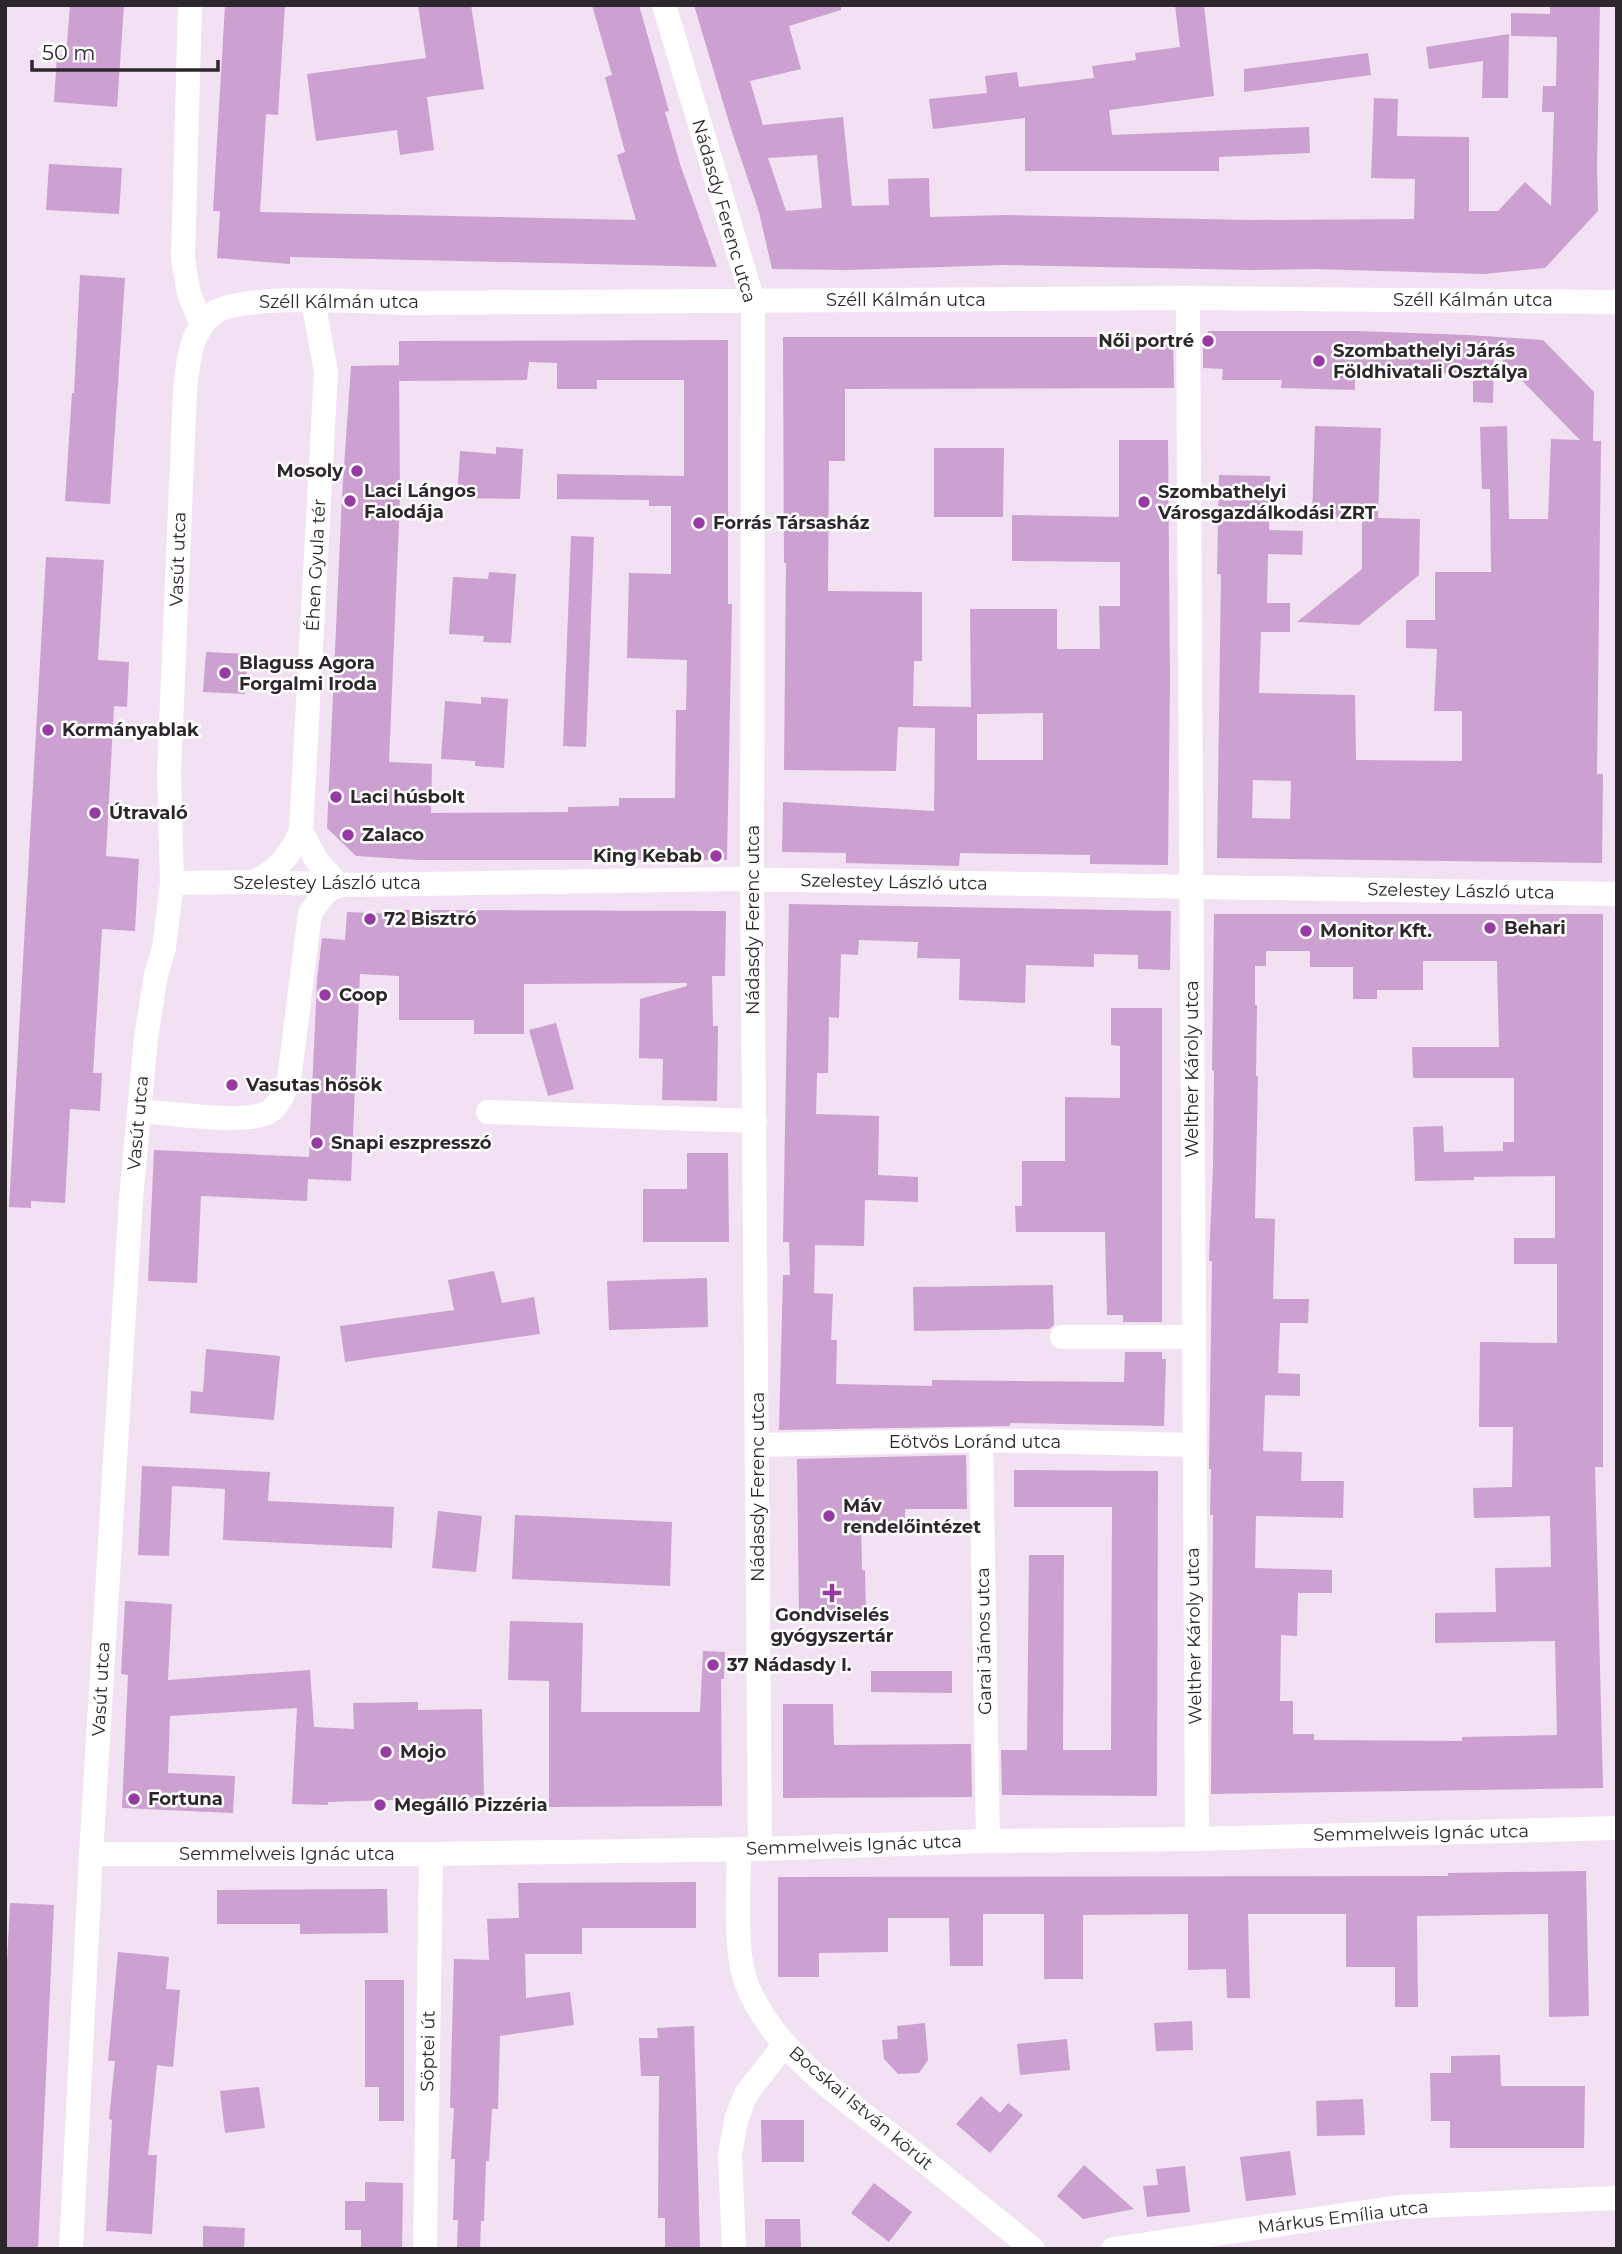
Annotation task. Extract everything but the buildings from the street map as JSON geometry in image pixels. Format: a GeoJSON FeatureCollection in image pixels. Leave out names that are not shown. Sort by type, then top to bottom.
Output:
{"type":"FeatureCollection","features":[{"type":"Feature","properties":{"kind":"street"},"geometry":{"type":"LineString","coordinates":[[190,5],[183,258],[189,294],[202,325]]}},
{"type":"Feature","properties":{"kind":"street","name":"Nádasdy Ferenc utca"},"geometry":{"type":"LineString","coordinates":[[664,5],[753,301],[752,879],[758,1445],[750,1849]]}},
{"type":"Feature","properties":{"kind":"street","name":"Széll Kálmán utca"},"geometry":{"type":"LineString","coordinates":[[202,325],[214,312],[247,302],[1188,298],[1617,302]]}},
{"type":"Feature","properties":{"kind":"street","name":"Welther Károly utca"},"geometry":{"type":"LineString","coordinates":[[1188,298],[1192,1445],[1197,1839]]}},
{"type":"Feature","properties":{"kind":"street","name":"Éhen Gyula tér"},"geometry":{"type":"LineString","coordinates":[[254,882],[277,869],[296,843],[301,831],[326,372],[313,301]]}},
{"type":"Feature","properties":{"kind":"street","name":"Vasút utca"},"geometry":{"type":"LineString","coordinates":[[71,2249],[91,1854],[131,1198],[149,1017],[164,948],[172,883],[169,760],[185,391],[192,344],[202,325]]}},
{"type":"Feature","properties":{"kind":"street"},"geometry":{"type":"LineString","coordinates":[[139,1111],[248,1119],[268,1112],[280,1101],[289,1080],[310,913],[326,892],[339,884],[317,861],[301,831]]}},
{"type":"Feature","properties":{"kind":"street","name":"Szelestey László utca"},"geometry":{"type":"LineString","coordinates":[[172,883],[339,884],[752,879],[1617,894]]}},
{"type":"Feature","properties":{"kind":"street"},"geometry":{"type":"LineString","coordinates":[[488,1112],[755,1121]]}},
{"type":"Feature","properties":{"kind":"street"},"geometry":{"type":"LineString","coordinates":[[1062,1337],[1192,1337]]}},
{"type":"Feature","properties":{"kind":"street","name":"Eötvös Loránd utca"},"geometry":{"type":"LineString","coordinates":[[758,1445],[981,1440],[1192,1445]]}},
{"type":"Feature","properties":{"kind":"street","name":"Garai János utca"},"geometry":{"type":"LineString","coordinates":[[981,1440],[988,1841]]}},
{"type":"Feature","properties":{"kind":"street","name":"Semmelweis Ignác utca"},"geometry":{"type":"LineString","coordinates":[[91,1854],[431,1854],[750,1849],[988,1841],[1197,1839],[1617,1828]]}},
{"type":"Feature","properties":{"kind":"street","name":"Bocskai István körút"},"geometry":{"type":"LineString","coordinates":[[750,1849],[739,1940],[744,1979],[758,2010],[785,2044],[831,2087],[1033,2249]]}},
{"type":"Feature","properties":{"kind":"street","name":"Söptei út"},"geometry":{"type":"LineString","coordinates":[[425,2249],[431,1854]]}},
{"type":"Feature","properties":{"kind":"street"},"geometry":{"type":"LineString","coordinates":[[734,2249],[730,2154],[736,2120],[746,2094],[785,2044]]}},
{"type":"Feature","properties":{"kind":"street","name":"Márkus Emília utca"},"geometry":{"type":"LineString","coordinates":[[1112,2249],[1398,2207],[1617,2198]]}},
{"type":"Feature","properties":{"kind":"place","name":"Női portré"},"geometry":{"type":"Point","coordinates":[1208,341]}},
{"type":"Feature","properties":{"kind":"place","name":"Szombathelyi Járás Földhivatali Osztálya"},"geometry":{"type":"Point","coordinates":[1319,361]}},
{"type":"Feature","properties":{"kind":"place","name":"Mosoly"},"geometry":{"type":"Point","coordinates":[357,471]}},
{"type":"Feature","properties":{"kind":"place","name":"Laci Lángos Falodája"},"geometry":{"type":"Point","coordinates":[350,501]}},
{"type":"Feature","properties":{"kind":"place","name":"Szombathelyi Városgazdálkodási ZRT"},"geometry":{"type":"Point","coordinates":[1144,502]}},
{"type":"Feature","properties":{"kind":"place","name":"Forrás Társasház"},"geometry":{"type":"Point","coordinates":[699,523]}},
{"type":"Feature","properties":{"kind":"place","name":"Blaguss Agora Forgalmi Iroda"},"geometry":{"type":"Point","coordinates":[225,673]}},
{"type":"Feature","properties":{"kind":"place","name":"Kormányablak"},"geometry":{"type":"Point","coordinates":[48,730]}},
{"type":"Feature","properties":{"kind":"place","name":"Laci húsbolt"},"geometry":{"type":"Point","coordinates":[336,797]}},
{"type":"Feature","properties":{"kind":"place","name":"Útravaló"},"geometry":{"type":"Point","coordinates":[95,813]}},
{"type":"Feature","properties":{"kind":"place","name":"Zalaco"},"geometry":{"type":"Point","coordinates":[348,835]}},
{"type":"Feature","properties":{"kind":"place","name":"King Kebab"},"geometry":{"type":"Point","coordinates":[716,856]}},
{"type":"Feature","properties":{"kind":"place","name":"72 Bisztró"},"geometry":{"type":"Point","coordinates":[370,919]}},
{"type":"Feature","properties":{"kind":"place","name":"Behari"},"geometry":{"type":"Point","coordinates":[1490,928]}},
{"type":"Feature","properties":{"kind":"place","name":"Monitor Kft."},"geometry":{"type":"Point","coordinates":[1306,931]}},
{"type":"Feature","properties":{"kind":"place","name":"Coop"},"geometry":{"type":"Point","coordinates":[325,995]}},
{"type":"Feature","properties":{"kind":"place","name":"Vasutas hősök"},"geometry":{"type":"Point","coordinates":[232,1085]}},
{"type":"Feature","properties":{"kind":"place","name":"Snapi eszpresszó"},"geometry":{"type":"Point","coordinates":[317,1143]}},
{"type":"Feature","properties":{"kind":"place","name":"Máv rendelőintézet"},"geometry":{"type":"Point","coordinates":[829,1516]}},
{"type":"Feature","properties":{"kind":"place","name":"Gondviselés gyógyszertár"},"geometry":{"type":"Point","coordinates":[832,1593]}},
{"type":"Feature","properties":{"kind":"place","name":"37 Nádasdy I."},"geometry":{"type":"Point","coordinates":[713,1665]}},
{"type":"Feature","properties":{"kind":"place","name":"Mojo"},"geometry":{"type":"Point","coordinates":[386,1752]}},
{"type":"Feature","properties":{"kind":"place","name":"Fortuna"},"geometry":{"type":"Point","coordinates":[134,1799]}},
{"type":"Feature","properties":{"kind":"place","name":"Megálló Pizzéria"},"geometry":{"type":"Point","coordinates":[380,1805]}}]}
